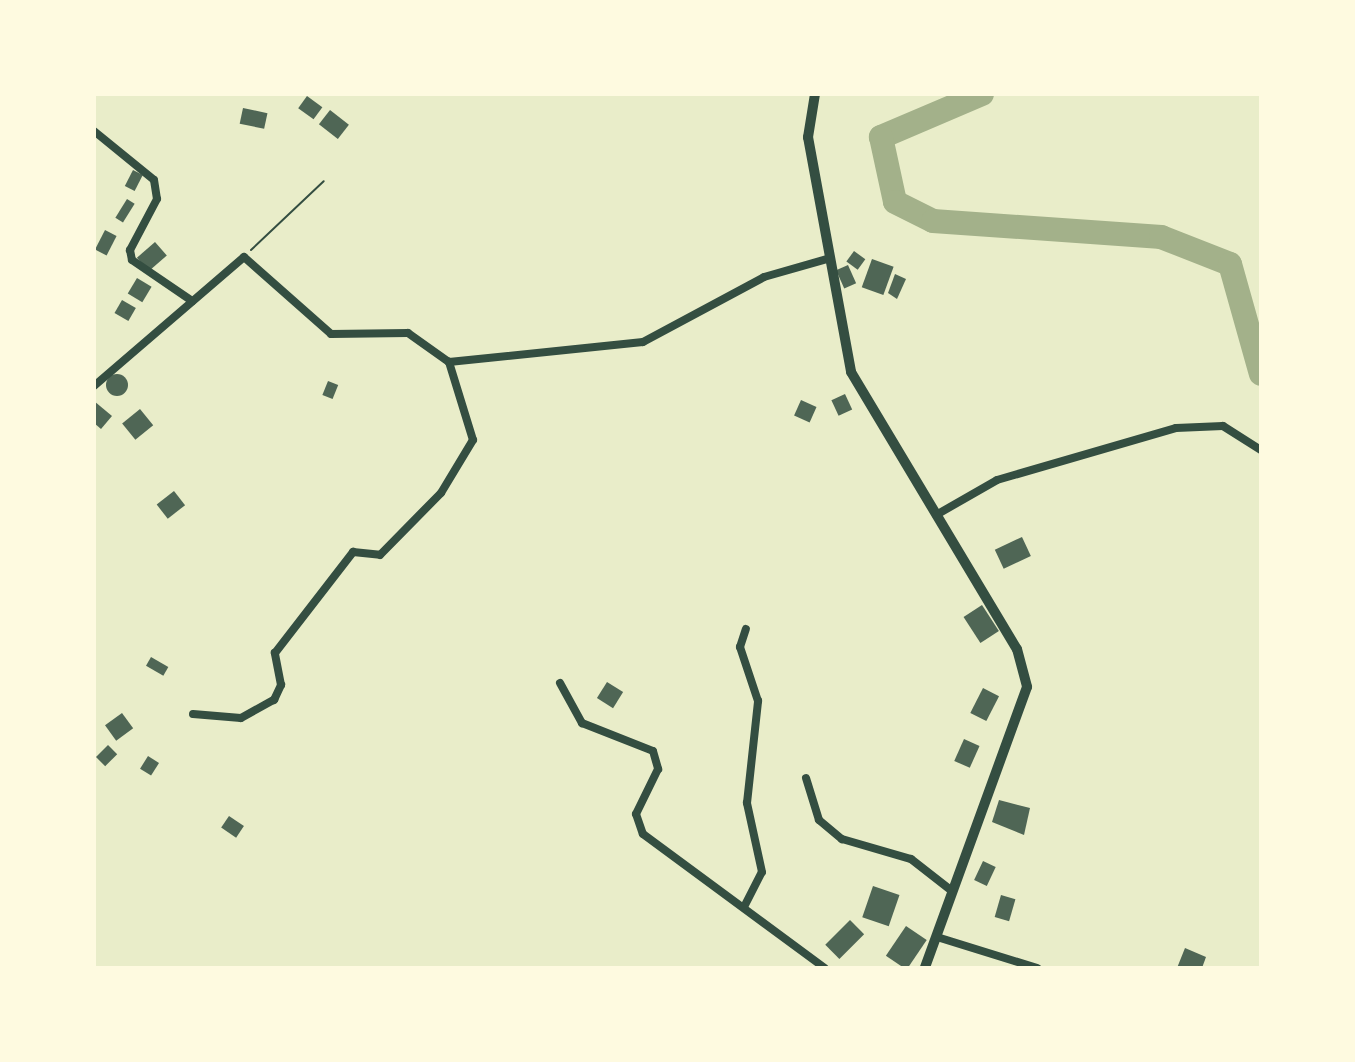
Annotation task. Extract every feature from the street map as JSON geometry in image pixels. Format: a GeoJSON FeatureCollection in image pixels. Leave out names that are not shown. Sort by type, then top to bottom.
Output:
{"type":"FeatureCollection","features":[{"type":"Feature","properties":{"kind":"street"},"geometry":{"type":"LineString","coordinates":[[815,94],[808,137],[827,259],[851,372],[1017,649],[1027,687],[925,968]]}},
{"type":"Feature","properties":{"kind":"street"},"geometry":{"type":"LineString","coordinates":[[94,131],[154,180],[157,199],[130,250],[132,260],[192,301]]}},
{"type":"Feature","properties":{"kind":"street"},"geometry":{"type":"LineString","coordinates":[[94,386],[244,257],[331,334],[408,333],[449,362],[473,440],[441,493],[380,555],[353,552],[275,653],[281,685],[274,700],[241,718],[193,714]]}},
{"type":"Feature","properties":{"kind":"street"},"geometry":{"type":"LineString","coordinates":[[449,362],[643,342],[764,277],[827,259]]}},
{"type":"Feature","properties":{"kind":"street"},"geometry":{"type":"LineString","coordinates":[[936,515],[997,480],[1176,428],[1223,426],[1261,450]]}},
{"type":"Feature","properties":{"kind":"street"},"geometry":{"type":"LineString","coordinates":[[744,907],[762,872],[747,803],[758,701],[740,647],[746,629]]}},
{"type":"Feature","properties":{"kind":"street"},"geometry":{"type":"LineString","coordinates":[[560,683],[582,723],[653,751],[658,769],[636,814],[643,834],[825,968]]}},
{"type":"Feature","properties":{"kind":"street"},"geometry":{"type":"LineString","coordinates":[[806,778],[819,820],[842,839],[911,859],[952,891]]}},
{"type":"Feature","properties":{"kind":"street"},"geometry":{"type":"LineString","coordinates":[[937,937],[1037,968]]}},
{"type":"Feature","properties":{"kind":"path"},"geometry":{"type":"LineString","coordinates":[[244,257],[324,181]]}},
{"type":"Feature","properties":{"kind":"building"},"geometry":{"type":"Polygon","coordinates":[[[307,96],[322,107],[314,119],[298,108],[307,96]]]}},
{"type":"Feature","properties":{"kind":"building"},"geometry":{"type":"Polygon","coordinates":[[[243,108],[267,113],[264,129],[240,124],[243,108]]]}},
{"type":"Feature","properties":{"kind":"building"},"geometry":{"type":"Polygon","coordinates":[[[330,110],[349,125],[338,139],[319,124],[330,110]]]}},
{"type":"Feature","properties":{"kind":"building"},"geometry":{"type":"Polygon","coordinates":[[[133,170],[143,175],[135,191],[125,186],[133,170]]]}},
{"type":"Feature","properties":{"kind":"building"},"geometry":{"type":"Polygon","coordinates":[[[127,199],[135,204],[123,222],[115,218],[127,199]]]}},
{"type":"Feature","properties":{"kind":"building"},"geometry":{"type":"Polygon","coordinates":[[[105,230],[117,236],[107,256],[95,250],[105,230]]]}},
{"type":"Feature","properties":{"kind":"building"},"geometry":{"type":"Polygon","coordinates":[[[155,242],[167,256],[149,271],[137,258],[155,242]]]}},
{"type":"Feature","properties":{"kind":"building"},"geometry":{"type":"Polygon","coordinates":[[[854,251],[865,259],[858,270],[846,262],[854,251]]]}},
{"type":"Feature","properties":{"kind":"building"},"geometry":{"type":"Polygon","coordinates":[[[872,259],[894,267],[883,295],[862,287],[872,259]]]}},
{"type":"Feature","properties":{"kind":"building"},"geometry":{"type":"Polygon","coordinates":[[[848,265],[856,283],[844,289],[836,270],[848,265]]]}},
{"type":"Feature","properties":{"kind":"building"},"geometry":{"type":"Polygon","coordinates":[[[895,274],[906,279],[897,299],[888,293],[895,274]]]}},
{"type":"Feature","properties":{"kind":"building"},"geometry":{"type":"Polygon","coordinates":[[[137,278],[152,287],[142,302],[128,293],[137,278]]]}},
{"type":"Feature","properties":{"kind":"building"},"geometry":{"type":"Polygon","coordinates":[[[122,300],[136,308],[128,321],[115,313],[122,300]]]}},
{"type":"Feature","properties":{"kind":"building"},"geometry":{"type":"Polygon","coordinates":[[[117,374],[125,377],[128,385],[125,393],[117,396],[109,393],[106,385],[109,377],[117,374]]]}},
{"type":"Feature","properties":{"kind":"building"},"geometry":{"type":"Polygon","coordinates":[[[328,381],[338,385],[333,399],[322,395],[328,381]]]}},
{"type":"Feature","properties":{"kind":"building"},"geometry":{"type":"Polygon","coordinates":[[[845,394],[852,409],[839,416],[831,400],[845,394]]]}},
{"type":"Feature","properties":{"kind":"building"},"geometry":{"type":"Polygon","coordinates":[[[801,400],[817,407],[810,422],[794,416],[801,400]]]}},
{"type":"Feature","properties":{"kind":"building"},"geometry":{"type":"Polygon","coordinates":[[[94,401],[112,416],[101,429],[94,423],[94,401]]]}},
{"type":"Feature","properties":{"kind":"building"},"geometry":{"type":"Polygon","coordinates":[[[140,409],[153,425],[135,440],[122,423],[140,409]]]}},
{"type":"Feature","properties":{"kind":"building"},"geometry":{"type":"Polygon","coordinates":[[[174,491],[185,505],[168,519],[157,505],[174,491]]]}},
{"type":"Feature","properties":{"kind":"building"},"geometry":{"type":"Polygon","coordinates":[[[1022,537],[1031,556],[1004,569],[995,550],[1022,537]]]}},
{"type":"Feature","properties":{"kind":"building"},"geometry":{"type":"Polygon","coordinates":[[[982,605],[999,631],[980,643],[964,617],[982,605]]]}},
{"type":"Feature","properties":{"kind":"building"},"geometry":{"type":"Polygon","coordinates":[[[151,657],[168,667],[163,676],[146,666],[151,657]]]}},
{"type":"Feature","properties":{"kind":"building"},"geometry":{"type":"Polygon","coordinates":[[[607,682],[623,692],[613,708],[597,698],[607,682]]]}},
{"type":"Feature","properties":{"kind":"building"},"geometry":{"type":"Polygon","coordinates":[[[983,688],[999,696],[986,721],[970,713],[983,688]]]}},
{"type":"Feature","properties":{"kind":"building"},"geometry":{"type":"Polygon","coordinates":[[[122,713],[133,728],[116,741],[105,725],[122,713]]]}},
{"type":"Feature","properties":{"kind":"building"},"geometry":{"type":"Polygon","coordinates":[[[964,739],[980,746],[970,768],[954,761],[964,739]]]}},
{"type":"Feature","properties":{"kind":"building"},"geometry":{"type":"Polygon","coordinates":[[[108,745],[117,754],[105,766],[96,757],[108,745]]]}},
{"type":"Feature","properties":{"kind":"building"},"geometry":{"type":"Polygon","coordinates":[[[148,756],[159,763],[151,776],[140,769],[148,756]]]}},
{"type":"Feature","properties":{"kind":"building"},"geometry":{"type":"Polygon","coordinates":[[[999,800],[1030,808],[1024,835],[992,822],[999,800]]]}},
{"type":"Feature","properties":{"kind":"building"},"geometry":{"type":"Polygon","coordinates":[[[229,816],[244,826],[236,838],[221,828],[229,816]]]}},
{"type":"Feature","properties":{"kind":"building"},"geometry":{"type":"Polygon","coordinates":[[[983,861],[996,867],[987,886],[974,880],[983,861]]]}},
{"type":"Feature","properties":{"kind":"building"},"geometry":{"type":"Polygon","coordinates":[[[873,886],[899,895],[889,926],[862,917],[873,886]]]}},
{"type":"Feature","properties":{"kind":"building"},"geometry":{"type":"Polygon","coordinates":[[[1001,895],[1015,899],[1009,921],[995,917],[1001,895]]]}},
{"type":"Feature","properties":{"kind":"building"},"geometry":{"type":"Polygon","coordinates":[[[850,920],[864,934],[839,959],[825,945],[850,920]]]}},
{"type":"Feature","properties":{"kind":"building"},"geometry":{"type":"Polygon","coordinates":[[[906,926],[927,940],[908,968],[886,956],[906,926]]]}},
{"type":"Feature","properties":{"kind":"building"},"geometry":{"type":"Polygon","coordinates":[[[1185,948],[1206,957],[1202,968],[1177,968],[1185,948]]]}},
{"type":"Feature","properties":{"kind":"waterway"},"geometry":{"type":"LineString","coordinates":[[982,94],[881,137],[895,202],[933,221],[1161,237],[1230,264],[1261,374]]}}]}
